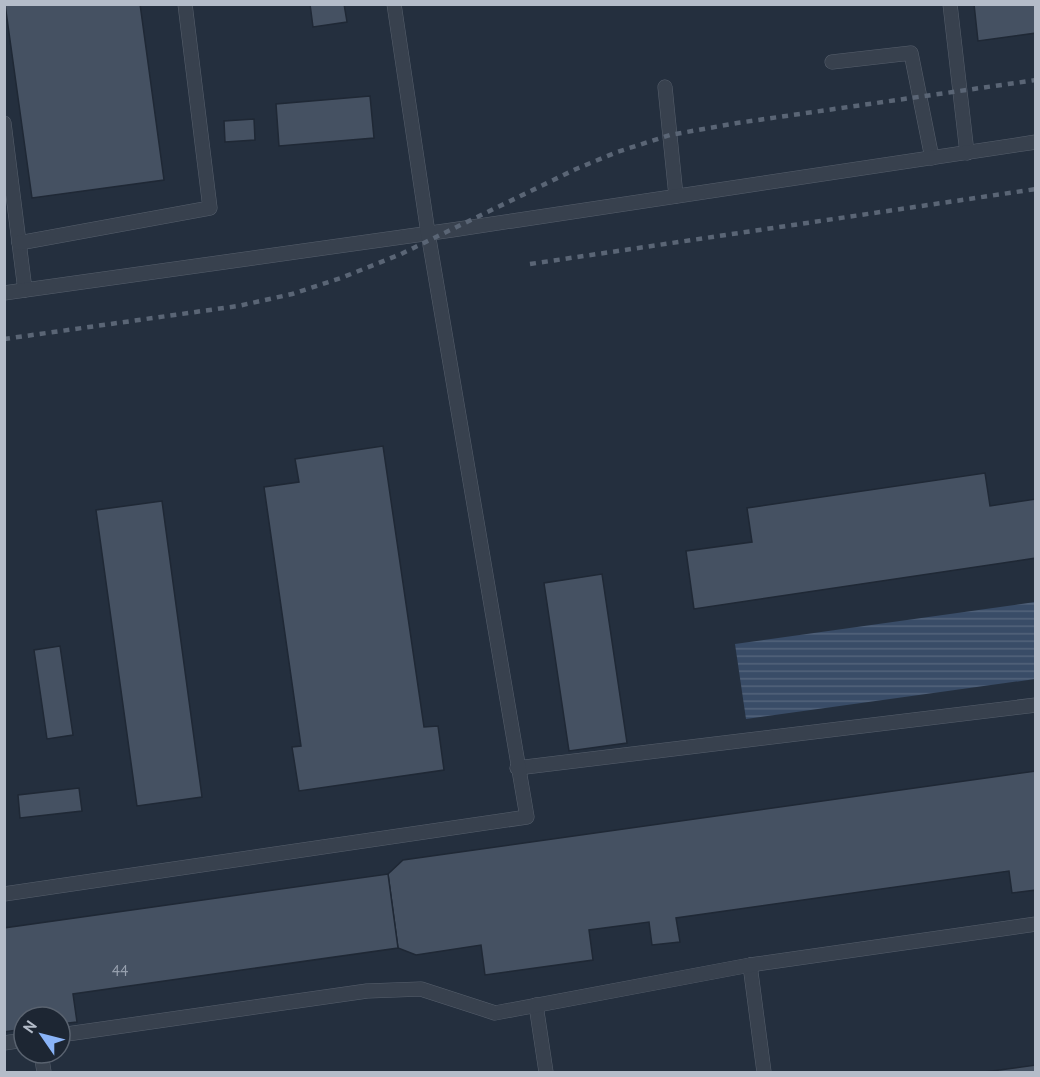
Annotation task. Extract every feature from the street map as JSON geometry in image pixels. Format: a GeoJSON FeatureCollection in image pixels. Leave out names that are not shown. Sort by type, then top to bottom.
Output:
{"type":"FeatureCollection","features":[{"type":"Feature","properties":{"kind":"lane"},"geometry":{"type":"LineString","coordinates":[[19,243],[210,208],[185,4]]}},
{"type":"Feature","properties":{"kind":"lane"},"geometry":{"type":"LineString","coordinates":[[4,894],[527,817],[428,233],[394,4]]}},
{"type":"Feature","properties":{"kind":"lane"},"geometry":{"type":"LineString","coordinates":[[950,4],[967,153]]}},
{"type":"Feature","properties":{"kind":"lane"},"geometry":{"type":"LineString","coordinates":[[832,62],[911,53],[932,158]]}},
{"type":"Feature","properties":{"kind":"lane"},"geometry":{"type":"LineString","coordinates":[[665,87],[676,196]]}},
{"type":"Feature","properties":{"kind":"lane"},"geometry":{"type":"LineString","coordinates":[[4,123],[10,210],[19,243],[25,290]]}},
{"type":"Feature","properties":{"kind":"lane"},"geometry":{"type":"LineString","coordinates":[[4,293],[428,233],[1035,142]]}},
{"type":"Feature","properties":{"kind":"lane"},"geometry":{"type":"LineString","coordinates":[[517,768],[1035,705]]}},
{"type":"Feature","properties":{"kind":"lane"},"geometry":{"type":"LineString","coordinates":[[72,1033],[367,991],[421,989],[495,1013],[750,965],[1035,924]]}},
{"type":"Feature","properties":{"kind":"lane"},"geometry":{"type":"LineString","coordinates":[[750,965],[764,1072]]}},
{"type":"Feature","properties":{"kind":"lane"},"geometry":{"type":"LineString","coordinates":[[536,1005],[546,1072]]}},
{"type":"Feature","properties":{"kind":"water"},"geometry":{"type":"Polygon","coordinates":[[[1035,602],[1035,679],[746,719],[735,644],[1035,602]]]}},
{"type":"Feature","properties":{"kind":"building"},"geometry":{"type":"Polygon","coordinates":[[[5,4],[140,4],[164,180],[32,198],[5,4]]]}},
{"type":"Feature","properties":{"kind":"building"},"geometry":{"type":"Polygon","coordinates":[[[310,4],[344,4],[347,22],[313,27],[310,4]]]}},
{"type":"Feature","properties":{"kind":"building"},"geometry":{"type":"Polygon","coordinates":[[[974,4],[1036,4],[1036,33],[978,41],[974,4]]]}},
{"type":"Feature","properties":{"kind":"building"},"geometry":{"type":"Polygon","coordinates":[[[370,96],[374,138],[279,146],[276,104],[370,96]]]}},
{"type":"Feature","properties":{"kind":"building"},"geometry":{"type":"Polygon","coordinates":[[[254,119],[255,140],[225,142],[224,121],[254,119]]]}},
{"type":"Feature","properties":{"kind":"building"},"geometry":{"type":"Polygon","coordinates":[[[383,446],[424,727],[438,726],[444,770],[299,791],[292,747],[301,746],[264,487],[299,482],[295,459],[383,446]]]}},
{"type":"Feature","properties":{"kind":"building"},"geometry":{"type":"Polygon","coordinates":[[[985,473],[990,506],[1036,499],[1036,558],[694,609],[686,551],[752,542],[747,508],[985,473]]]}},
{"type":"Feature","properties":{"kind":"building"},"geometry":{"type":"Polygon","coordinates":[[[162,501],[202,797],[137,806],[96,510],[162,501]]]}},
{"type":"Feature","properties":{"kind":"building"},"geometry":{"type":"Polygon","coordinates":[[[602,574],[627,743],[569,751],[544,583],[602,574]]]}},
{"type":"Feature","properties":{"kind":"building"},"geometry":{"type":"Polygon","coordinates":[[[60,646],[73,735],[47,739],[34,650],[60,646]]]}},
{"type":"Feature","properties":{"kind":"building"},"geometry":{"type":"Polygon","coordinates":[[[1036,771],[1036,890],[1012,893],[1009,871],[676,918],[680,942],[652,945],[649,922],[589,930],[593,960],[485,975],[481,945],[416,955],[398,948],[388,874],[403,860],[1036,771]]]}},
{"type":"Feature","properties":{"kind":"building"},"geometry":{"type":"Polygon","coordinates":[[[79,788],[82,811],[20,818],[18,795],[79,788]]]}},
{"type":"Feature","properties":{"kind":"building"},"geometry":{"type":"Polygon","coordinates":[[[388,874],[398,948],[73,994],[77,1022],[72,1023],[72,1005],[12,1005],[12,1031],[4,1032],[4,928],[388,874]]]}},
{"type":"Feature","properties":{"kind":"building"},"geometry":{"type":"Polygon","coordinates":[[[1036,1065],[1036,1072],[985,1072],[1036,1065]]]}},
{"type":"Feature","properties":{"kind":"railway"},"geometry":{"type":"LineString","coordinates":[[4,339],[238,306],[292,294],[341,278],[401,254],[576,169],[617,152],[670,135],[737,123],[1036,80]]}},
{"type":"Feature","properties":{"kind":"railway"},"geometry":{"type":"LineString","coordinates":[[530,264],[1036,189]]}}]}
